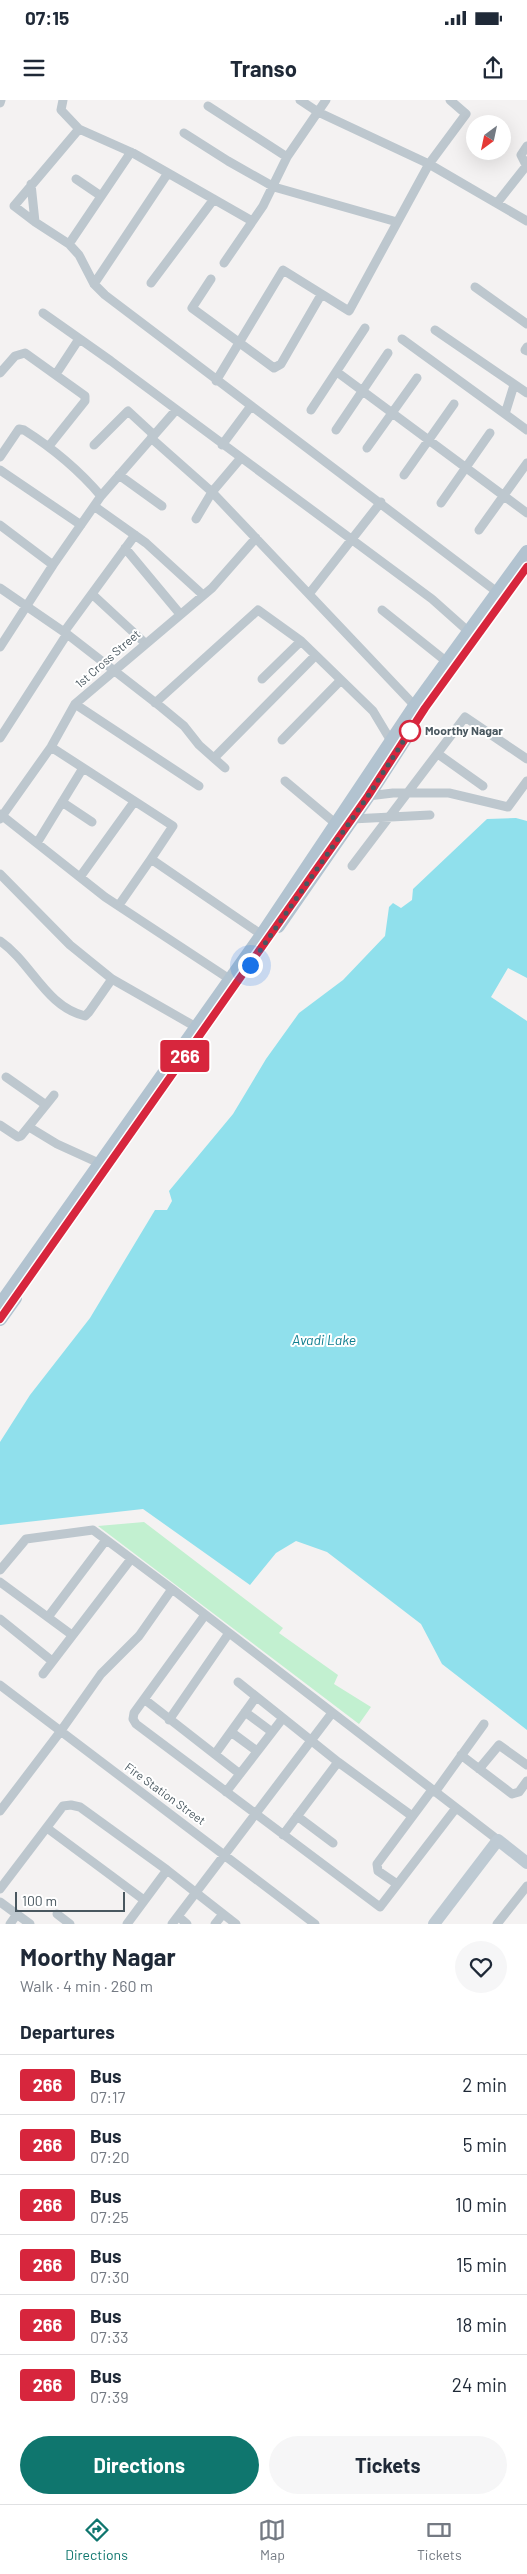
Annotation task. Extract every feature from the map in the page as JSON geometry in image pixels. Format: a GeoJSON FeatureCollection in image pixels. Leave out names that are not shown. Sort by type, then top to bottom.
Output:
{"type":"FeatureCollection","features":[{"type":"Feature","properties":{"kind":"main road"},"geometry":{"type":"LineString","coordinates":[[0,1319],[234,982],[368,796],[501,595],[527,552]]}},
{"type":"Feature","properties":{"kind":"main road"},"geometry":{"type":"LineString","coordinates":[[0,1305],[196,1027],[234,982],[262,935],[335,823],[415,706],[469,632],[527,567]]}},
{"type":"Feature","properties":{"kind":"street"},"geometry":{"type":"LineString","coordinates":[[63,100],[61,110],[79,129],[131,152],[252,221]]}},
{"type":"Feature","properties":{"kind":"street"},"geometry":{"type":"LineString","coordinates":[[300,100],[318,112],[429,164],[527,221]]}},
{"type":"Feature","properties":{"kind":"street"},"geometry":{"type":"LineString","coordinates":[[224,262],[274,187],[287,157],[326,100]]}},
{"type":"Feature","properties":{"kind":"street"},"geometry":{"type":"LineString","coordinates":[[216,381],[283,270],[348,311],[429,164],[466,114],[450,100]]}},
{"type":"Feature","properties":{"kind":"street"},"geometry":{"type":"LineString","coordinates":[[208,106],[287,157]]}},
{"type":"Feature","properties":{"kind":"street"},"geometry":{"type":"LineString","coordinates":[[79,129],[14,206],[69,244],[79,255],[94,284],[216,381],[381,502],[501,595]]}},
{"type":"Feature","properties":{"kind":"street"},"geometry":{"type":"LineString","coordinates":[[184,133],[274,187],[397,222]]}},
{"type":"Feature","properties":{"kind":"street"},"geometry":{"type":"LineString","coordinates":[[497,203],[527,165],[521,155],[527,146]]}},
{"type":"Feature","properties":{"kind":"street"},"geometry":{"type":"LineString","coordinates":[[69,244],[131,152]]}},
{"type":"Feature","properties":{"kind":"street"},"geometry":{"type":"LineString","coordinates":[[94,284],[168,173]]}},
{"type":"Feature","properties":{"kind":"street"},"geometry":{"type":"LineString","coordinates":[[76,179],[101,196]]}},
{"type":"Feature","properties":{"kind":"street"},"geometry":{"type":"LineString","coordinates":[[31,184],[35,222]]}},
{"type":"Feature","properties":{"kind":"street"},"geometry":{"type":"LineString","coordinates":[[151,283],[214,199]]}},
{"type":"Feature","properties":{"kind":"street"},"geometry":{"type":"LineString","coordinates":[[211,279],[192,308],[270,366],[278,368],[321,295]]}},
{"type":"Feature","properties":{"kind":"street"},"geometry":{"type":"LineString","coordinates":[[475,287],[527,324]]}},
{"type":"Feature","properties":{"kind":"street"},"geometry":{"type":"LineString","coordinates":[[43,314],[80,339],[432,599],[469,632]]}},
{"type":"Feature","properties":{"kind":"street"},"geometry":{"type":"LineString","coordinates":[[311,410],[365,328]]}},
{"type":"Feature","properties":{"kind":"street"},"geometry":{"type":"LineString","coordinates":[[435,330],[527,393]]}},
{"type":"Feature","properties":{"kind":"street"},"geometry":{"type":"LineString","coordinates":[[56,374],[80,339]]}},
{"type":"Feature","properties":{"kind":"street"},"geometry":{"type":"LineString","coordinates":[[402,339],[527,430]]}},
{"type":"Feature","properties":{"kind":"street"},"geometry":{"type":"LineString","coordinates":[[527,347],[525,350],[527,351]]}},
{"type":"Feature","properties":{"kind":"street"},"geometry":{"type":"LineString","coordinates":[[0,373],[12,359],[25,353],[80,390],[85,396],[85,401],[49,446]]}},
{"type":"Feature","properties":{"kind":"street"},"geometry":{"type":"LineString","coordinates":[[336,430],[388,353]]}},
{"type":"Feature","properties":{"kind":"street"},"geometry":{"type":"LineString","coordinates":[[337,372],[527,512]]}},
{"type":"Feature","properties":{"kind":"street"},"geometry":{"type":"LineString","coordinates":[[367,448],[417,378]]}},
{"type":"Feature","properties":{"kind":"street"},"geometry":{"type":"LineString","coordinates":[[505,414],[514,385]]}},
{"type":"Feature","properties":{"kind":"street"},"geometry":{"type":"LineString","coordinates":[[404,475],[454,404]]}},
{"type":"Feature","properties":{"kind":"street"},"geometry":{"type":"LineString","coordinates":[[222,445],[252,406]]}},
{"type":"Feature","properties":{"kind":"street"},"geometry":{"type":"LineString","coordinates":[[1,645],[101,496],[176,410]]}},
{"type":"Feature","properties":{"kind":"street"},"geometry":{"type":"LineString","coordinates":[[94,445],[128,411],[212,492],[415,706]]}},
{"type":"Feature","properties":{"kind":"street"},"geometry":{"type":"LineString","coordinates":[[0,457],[19,429],[49,446],[82,473],[101,496]]}},
{"type":"Feature","properties":{"kind":"street"},"geometry":{"type":"LineString","coordinates":[[441,503],[490,433]]}},
{"type":"Feature","properties":{"kind":"street"},"geometry":{"type":"LineString","coordinates":[[196,519],[212,492],[240,459]]}},
{"type":"Feature","properties":{"kind":"street"},"geometry":{"type":"LineString","coordinates":[[479,530],[527,463]]}},
{"type":"Feature","properties":{"kind":"street"},"geometry":{"type":"LineString","coordinates":[[0,470],[81,525]]}},
{"type":"Feature","properties":{"kind":"street"},"geometry":{"type":"LineString","coordinates":[[119,474],[162,506]]}},
{"type":"Feature","properties":{"kind":"street"},"geometry":{"type":"LineString","coordinates":[[310,594],[381,502]]}},
{"type":"Feature","properties":{"kind":"street"},"geometry":{"type":"LineString","coordinates":[[94,506],[135,535],[203,595]]}},
{"type":"Feature","properties":{"kind":"street"},"geometry":{"type":"LineString","coordinates":[[0,525],[53,565]]}},
{"type":"Feature","properties":{"kind":"street"},"geometry":{"type":"LineString","coordinates":[[0,738],[65,633],[135,535]]}},
{"type":"Feature","properties":{"kind":"street","name":"1st Cross Street"},"geometry":{"type":"LineString","coordinates":[[1,816],[51,747],[75,704],[203,595],[256,538]]}},
{"type":"Feature","properties":{"kind":"street"},"geometry":{"type":"LineString","coordinates":[[125,548],[180,614]]}},
{"type":"Feature","properties":{"kind":"street"},"geometry":{"type":"LineString","coordinates":[[0,588],[65,633],[184,726],[199,745],[225,768]]}},
{"type":"Feature","properties":{"kind":"street"},"geometry":{"type":"LineString","coordinates":[[92,594],[145,643]]}},
{"type":"Feature","properties":{"kind":"street"},"geometry":{"type":"LineString","coordinates":[[155,703],[258,610],[301,641],[373,711],[391,741]]}},
{"type":"Feature","properties":{"kind":"street"},"geometry":{"type":"LineString","coordinates":[[382,610],[447,662]]}},
{"type":"Feature","properties":{"kind":"street"},"geometry":{"type":"LineString","coordinates":[[262,679],[301,641]]}},
{"type":"Feature","properties":{"kind":"street"},"geometry":{"type":"LineString","coordinates":[[214,758],[315,656]]}},
{"type":"Feature","properties":{"kind":"street"},"geometry":{"type":"LineString","coordinates":[[282,740],[340,681]]}},
{"type":"Feature","properties":{"kind":"street"},"geometry":{"type":"LineString","coordinates":[[75,704],[199,786]]}},
{"type":"Feature","properties":{"kind":"street"},"geometry":{"type":"LineString","coordinates":[[352,866],[465,718],[527,759]]}},
{"type":"Feature","properties":{"kind":"street"},"geometry":{"type":"LineString","coordinates":[[51,747],[174,826],[119,905]]}},
{"type":"Feature","properties":{"kind":"street"},"geometry":{"type":"LineString","coordinates":[[438,754],[483,786]]}},
{"type":"Feature","properties":{"kind":"street"},"geometry":{"type":"LineString","coordinates":[[37,843],[83,768]]}},
{"type":"Feature","properties":{"kind":"street"},"geometry":{"type":"LineString","coordinates":[[285,781],[335,823]]}},
{"type":"Feature","properties":{"kind":"street"},"geometry":{"type":"LineString","coordinates":[[368,796],[408,793],[449,793],[508,807],[527,781]]}},
{"type":"Feature","properties":{"kind":"street"},"geometry":{"type":"LineString","coordinates":[[62,802],[92,822]]}},
{"type":"Feature","properties":{"kind":"street"},"geometry":{"type":"LineString","coordinates":[[80,877],[134,802]]}},
{"type":"Feature","properties":{"kind":"street"},"geometry":{"type":"LineString","coordinates":[[352,819],[430,815]]}},
{"type":"Feature","properties":{"kind":"street"},"geometry":{"type":"LineString","coordinates":[[1,816],[119,905],[234,982]]}},
{"type":"Feature","properties":{"kind":"street"},"geometry":{"type":"LineString","coordinates":[[151,859],[262,935]]}},
{"type":"Feature","properties":{"kind":"street"},"geometry":{"type":"LineString","coordinates":[[0,874],[70,945],[112,979],[196,1027]]}},
{"type":"Feature","properties":{"kind":"street"},"geometry":{"type":"LineString","coordinates":[[0,941],[14,951],[57,1002],[76,1014],[85,1016],[112,979]]}},
{"type":"Feature","properties":{"kind":"street"},"geometry":{"type":"LineString","coordinates":[[6,1077],[46,1105]]}},
{"type":"Feature","properties":{"kind":"street"},"geometry":{"type":"LineString","coordinates":[[0,1125],[18,1137],[21,1136],[54,1095]]}},
{"type":"Feature","properties":{"kind":"street"},"geometry":{"type":"LineString","coordinates":[[29,1127],[57,1144],[101,1164]]}},
{"type":"Feature","properties":{"kind":"street"},"geometry":{"type":"LineString","coordinates":[[0,1570],[26,1539],[93,1530],[527,1863]]}},
{"type":"Feature","properties":{"kind":"street"},"geometry":{"type":"LineString","coordinates":[[48,1617],[106,1540]]}},
{"type":"Feature","properties":{"kind":"street"},"geometry":{"type":"LineString","coordinates":[[43,1674],[131,1559]]}},
{"type":"Feature","properties":{"kind":"street"},"geometry":{"type":"LineString","coordinates":[[0,1582],[72,1635]]}},
{"type":"Feature","properties":{"kind":"street"},"geometry":{"type":"LineString","coordinates":[[0,1811],[101,1674],[139,1636],[172,1589]]}},
{"type":"Feature","properties":{"kind":"street"},"geometry":{"type":"LineString","coordinates":[[206,1615],[134,1713],[133,1719],[136,1724],[380,1907],[456,1808]]}},
{"type":"Feature","properties":{"kind":"street"},"geometry":{"type":"LineString","coordinates":[[0,1620],[52,1661]]}},
{"type":"Feature","properties":{"kind":"street"},"geometry":{"type":"LineString","coordinates":[[170,1720],[229,1633]]}},
{"type":"Feature","properties":{"kind":"street"},"geometry":{"type":"LineString","coordinates":[[238,1682],[338,1762],[412,1816]]}},
{"type":"Feature","properties":{"kind":"street","name":"Fire Station Street"},"geometry":{"type":"LineString","coordinates":[[0,1685],[315,1924]]}},
{"type":"Feature","properties":{"kind":"street"},"geometry":{"type":"LineString","coordinates":[[214,1754],[256,1697]]}},
{"type":"Feature","properties":{"kind":"street"},"geometry":{"type":"LineString","coordinates":[[144,1699],[240,1774]]}},
{"type":"Feature","properties":{"kind":"street"},"geometry":{"type":"LineString","coordinates":[[246,1712],[272,1732]]}},
{"type":"Feature","properties":{"kind":"street"},"geometry":{"type":"LineString","coordinates":[[172,1924],[332,1712]]}},
{"type":"Feature","properties":{"kind":"street"},"geometry":{"type":"LineString","coordinates":[[226,1792],[283,1718]]}},
{"type":"Feature","properties":{"kind":"street"},"geometry":{"type":"LineString","coordinates":[[397,1884],[378,1870],[377,1864],[484,1724]]}},
{"type":"Feature","properties":{"kind":"street"},"geometry":{"type":"LineString","coordinates":[[230,1732],[257,1751]]}},
{"type":"Feature","properties":{"kind":"street"},"geometry":{"type":"LineString","coordinates":[[479,1769],[499,1745],[527,1765]]}},
{"type":"Feature","properties":{"kind":"street"},"geometry":{"type":"LineString","coordinates":[[461,1755],[512,1794],[519,1792],[527,1781]]}},
{"type":"Feature","properties":{"kind":"street"},"geometry":{"type":"LineString","coordinates":[[283,1835],[338,1762]]}},
{"type":"Feature","properties":{"kind":"street"},"geometry":{"type":"LineString","coordinates":[[0,1889],[64,1806],[71,1805],[80,1807],[197,1892],[236,1924]]}},
{"type":"Feature","properties":{"kind":"street"},"geometry":{"type":"LineString","coordinates":[[297,1816],[333,1843]]}},
{"type":"Feature","properties":{"kind":"street"},"geometry":{"type":"LineString","coordinates":[[47,1828],[144,1900]]}},
{"type":"Feature","properties":{"kind":"street"},"geometry":{"type":"LineString","coordinates":[[434,1924],[498,1840]]}},
{"type":"Feature","properties":{"kind":"street"},"geometry":{"type":"LineString","coordinates":[[126,1924],[167,1870]]}},
{"type":"Feature","properties":{"kind":"street"},"geometry":{"type":"LineString","coordinates":[[497,1924],[527,1886]]}},
{"type":"Feature","properties":{"kind":"street"},"geometry":{"type":"LineString","coordinates":[[0,1902],[30,1924]]}},
{"type":"Feature","properties":{"kind":"street"},"geometry":{"type":"LineString","coordinates":[[10,1924],[17,1914]]}},
{"type":"Feature","properties":{"kind":"street"},"geometry":{"type":"LineString","coordinates":[[57,1914],[70,1924]]}},
{"type":"Feature","properties":{"kind":"street"},"geometry":{"type":"LineString","coordinates":[[215,1924],[222,1914]]}},
{"type":"Feature","properties":{"kind":"street"},"geometry":{"type":"LineString","coordinates":[[178,1916],[188,1924]]}},
{"type":"Feature","properties":{"kind":"green space"},"geometry":{"type":"Polygon","coordinates":[[[144,1522],[283,1628],[279,1633],[338,1675],[334,1684],[371,1707],[359,1724],[98,1526],[144,1522]]]}},
{"type":"Feature","properties":{"kind":"water","name":"Avadi Lake"},"geometry":{"type":"Polygon","coordinates":[[[516,818],[527,821],[527,978],[508,968],[491,997],[527,1021],[527,1730],[442,1664],[421,1624],[327,1552],[296,1541],[276,1553],[250,1585],[143,1509],[0,1525],[0,1442],[30,1395],[90,1318],[155,1210],[167,1210],[172,1201],[169,1191],[233,1114],[266,1059],[299,1013],[343,980],[385,936],[389,907],[393,903],[401,908],[412,900],[413,889],[487,819],[516,818]]]}},
{"type":"Feature","properties":{"kind":"bus line","name":"266"},"geometry":{"type":"LineString","coordinates":[[0,1319],[108,1169],[368,796],[425,708],[527,567]]}},
{"type":"Feature","properties":{"kind":"place","name":"Moorthy Nagar"},"geometry":{"type":"Point","coordinates":[410,731]}},
{"type":"Feature","properties":{"kind":"route"},"geometry":{"type":"LineString","coordinates":[[250,965],[368,796],[410,731]]}}]}
